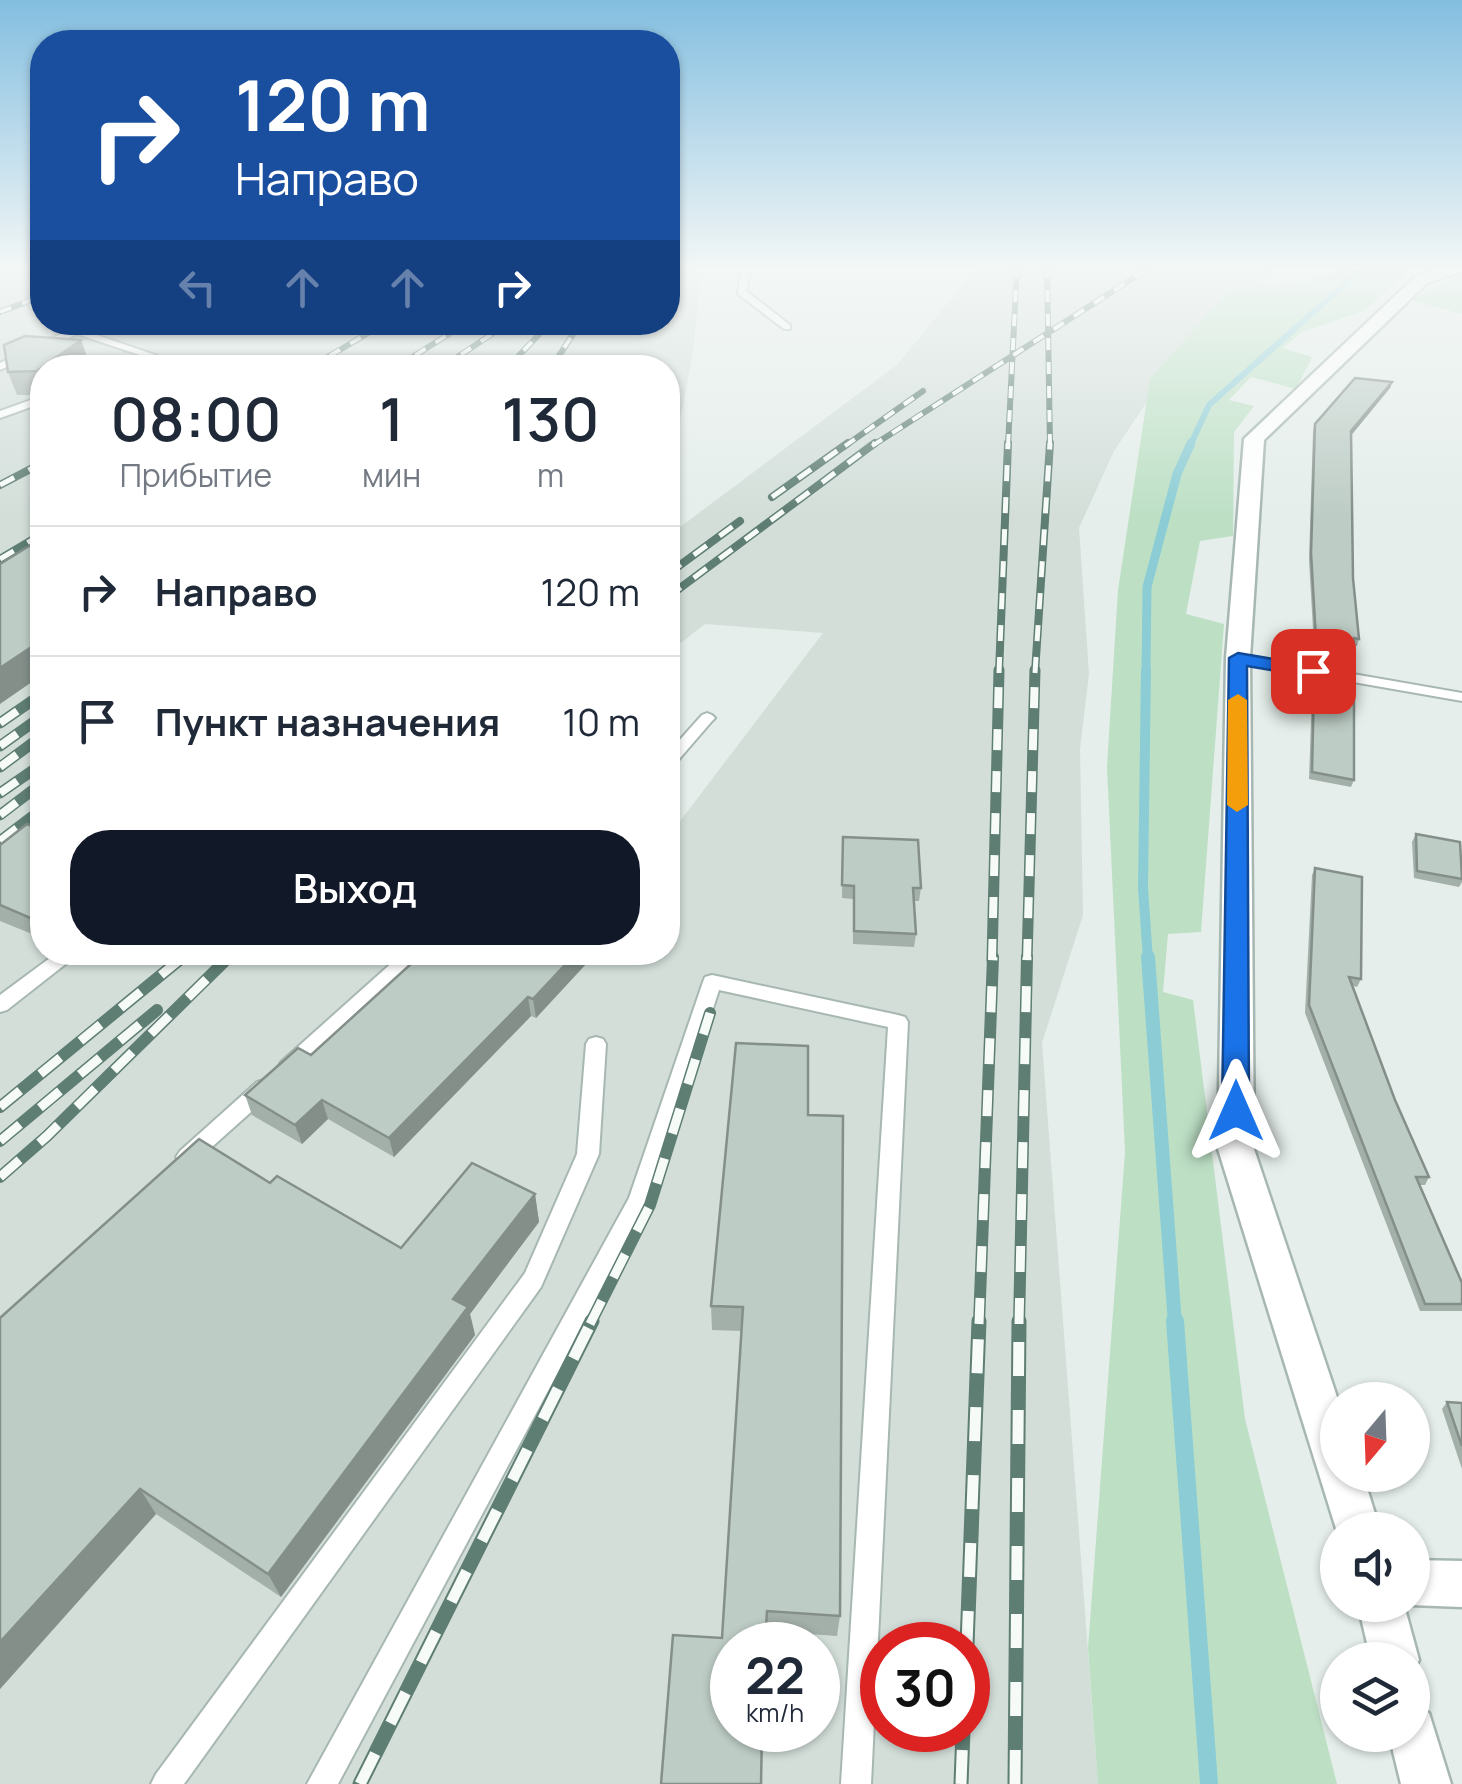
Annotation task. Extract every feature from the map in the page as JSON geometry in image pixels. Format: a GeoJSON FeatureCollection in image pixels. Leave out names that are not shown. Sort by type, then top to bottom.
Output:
{"type":"FeatureCollection","features":[{"type":"Feature","properties":{"kind":"street"},"geometry":{"type":"LineString","coordinates":[[1320,1409],[1236,1149],[1238,658],[1254,440],[1349,349]]}},
{"type":"Feature","properties":{"kind":"street"},"geometry":{"type":"LineString","coordinates":[[1430,1583],[1462,1584]]}},
{"type":"Feature","properties":{"kind":"street"},"geometry":{"type":"LineString","coordinates":[[1418,1752],[1426,1784]]}},
{"type":"Feature","properties":{"kind":"lane"},"geometry":{"type":"LineString","coordinates":[[0,367],[39,349]]}},
{"type":"Feature","properties":{"kind":"lane"},"geometry":{"type":"LineString","coordinates":[[0,415],[30,404]]}},
{"type":"Feature","properties":{"kind":"lane"},"geometry":{"type":"LineString","coordinates":[[1238,658],[1462,697]]}},
{"type":"Feature","properties":{"kind":"lane"},"geometry":{"type":"LineString","coordinates":[[680,748],[707,718]]}},
{"type":"Feature","properties":{"kind":"lane"},"geometry":{"type":"LineString","coordinates":[[0,1005],[54,965]]}},
{"type":"Feature","properties":{"kind":"lane"},"geometry":{"type":"LineString","coordinates":[[164,1178],[402,965]]}},
{"type":"Feature","properties":{"kind":"lane"},"geometry":{"type":"LineString","coordinates":[[322,1784],[640,1200],[712,982],[898,1022],[856,1784]]}},
{"type":"Feature","properties":{"kind":"lane"},"geometry":{"type":"LineString","coordinates":[[166,1784],[533,1280],[588,1154],[596,1044]]}},
{"type":"Feature","properties":{"kind":"shaded area"},"geometry":{"type":"Polygon","coordinates":[[[0,349],[693,349],[680,420],[680,355],[30,355],[30,965],[680,965],[680,821],[823,633],[705,624],[680,644],[680,527],[897,365],[910,349],[1188,349],[1167,372],[1114,451],[1079,528],[1089,674],[1080,749],[1083,915],[1042,1043],[1098,1784],[0,1784],[0,349]]]}},
{"type":"Feature","properties":{"kind":"green space"},"geometry":{"type":"Polygon","coordinates":[[[1176,349],[1287,349],[1312,357],[1296,389],[1251,377],[1229,400],[1254,406],[1234,432],[1233,536],[1200,541],[1186,614],[1224,624],[1201,932],[1168,934],[1163,992],[1193,1000],[1245,1419],[1320,1717],[1320,1752],[1329,1752],[1337,1784],[1098,1784],[1088,1648],[1125,1152],[1107,767],[1118,590],[1150,379],[1176,349]]]}},
{"type":"Feature","properties":{"kind":"building"},"geometry":{"type":"Polygon","coordinates":[[[5,349],[68,349],[60,355],[30,355],[30,371],[8,372],[5,349]]]}},
{"type":"Feature","properties":{"kind":"building"},"geometry":{"type":"Polygon","coordinates":[[[1355,378],[1392,382],[1351,431],[1353,578],[1359,639],[1354,638],[1354,663],[1317,656],[1311,553],[1315,424],[1355,378]]]}},
{"type":"Feature","properties":{"kind":"building"},"geometry":{"type":"Polygon","coordinates":[[[30,545],[30,648],[0,668],[0,564],[30,545]]]}},
{"type":"Feature","properties":{"kind":"building"},"geometry":{"type":"Polygon","coordinates":[[[1317,672],[1354,678],[1354,780],[1312,772],[1317,672]]]}},
{"type":"Feature","properties":{"kind":"building"},"geometry":{"type":"Polygon","coordinates":[[[30,825],[30,918],[0,905],[0,845],[30,825]]]}},
{"type":"Feature","properties":{"kind":"building"},"geometry":{"type":"Polygon","coordinates":[[[1416,834],[1460,842],[1462,879],[1417,871],[1416,834]]]}},
{"type":"Feature","properties":{"kind":"building"},"geometry":{"type":"Polygon","coordinates":[[[843,837],[918,840],[921,888],[913,888],[916,934],[854,931],[854,886],[842,885],[843,837]]]}},
{"type":"Feature","properties":{"kind":"building"},"geometry":{"type":"Polygon","coordinates":[[[1315,868],[1362,877],[1361,979],[1349,977],[1429,1177],[1416,1177],[1462,1283],[1462,1304],[1425,1304],[1309,1005],[1315,868]]]}},
{"type":"Feature","properties":{"kind":"building"},"geometry":{"type":"Polygon","coordinates":[[[410,965],[565,965],[533,999],[528,997],[389,1138],[322,1100],[295,1125],[245,1095],[298,1048],[311,1055],[410,965]]]}},
{"type":"Feature","properties":{"kind":"building"},"geometry":{"type":"Polygon","coordinates":[[[736,1043],[808,1046],[808,1115],[843,1116],[840,1616],[767,1611],[766,1622],[723,1622],[743,1307],[711,1306],[736,1043]]]}},
{"type":"Feature","properties":{"kind":"building"},"geometry":{"type":"Polygon","coordinates":[[[199,1139],[270,1183],[277,1176],[401,1248],[472,1163],[535,1194],[453,1299],[468,1307],[268,1574],[140,1489],[0,1642],[0,1318],[199,1139]]]}},
{"type":"Feature","properties":{"kind":"building"},"geometry":{"type":"Polygon","coordinates":[[[1447,1402],[1462,1403],[1462,1446],[1447,1402]]]}},
{"type":"Feature","properties":{"kind":"building"},"geometry":{"type":"Polygon","coordinates":[[[673,1635],[710,1637],[710,1752],[762,1752],[761,1784],[661,1784],[673,1635]]]}},
{"type":"Feature","properties":{"kind":"waterway"},"geometry":{"type":"LineString","coordinates":[[1190,446],[1209,405],[1272,349]]}},
{"type":"Feature","properties":{"kind":"waterway"},"geometry":{"type":"LineString","coordinates":[[1146,673],[1147,587],[1177,474],[1191,443]]}},
{"type":"Feature","properties":{"kind":"waterway"},"geometry":{"type":"LineString","coordinates":[[1146,670],[1143,888],[1148,960]]}},
{"type":"Feature","properties":{"kind":"waterway"},"geometry":{"type":"LineString","coordinates":[[1148,957],[1175,1324]]}},
{"type":"Feature","properties":{"kind":"waterway"},"geometry":{"type":"LineString","coordinates":[[1175,1321],[1209,1784]]}},
{"type":"Feature","properties":{"kind":"railway"},"geometry":{"type":"LineString","coordinates":[[331,355],[341,349]]}},
{"type":"Feature","properties":{"kind":"railway"},"geometry":{"type":"LineString","coordinates":[[416,355],[425,349]]}},
{"type":"Feature","properties":{"kind":"railway"},"geometry":{"type":"LineString","coordinates":[[460,355],[469,349]]}},
{"type":"Feature","properties":{"kind":"railway"},"geometry":{"type":"LineString","coordinates":[[519,355],[525,349]]}},
{"type":"Feature","properties":{"kind":"railway"},"geometry":{"type":"LineString","coordinates":[[559,355],[563,349]]}},
{"type":"Feature","properties":{"kind":"railway"},"geometry":{"type":"LineString","coordinates":[[1013,349],[1013,356]]}},
{"type":"Feature","properties":{"kind":"railway"},"geometry":{"type":"LineString","coordinates":[[1013,356],[1022,349]]}},
{"type":"Feature","properties":{"kind":"railway"},"geometry":{"type":"LineString","coordinates":[[1048,349],[1050,444]]}},
{"type":"Feature","properties":{"kind":"railway"},"geometry":{"type":"LineString","coordinates":[[872,446],[1013,356]]}},
{"type":"Feature","properties":{"kind":"railway"},"geometry":{"type":"LineString","coordinates":[[1008,446],[1013,356]]}},
{"type":"Feature","properties":{"kind":"railway"},"geometry":{"type":"LineString","coordinates":[[845,446],[923,391]]}},
{"type":"Feature","properties":{"kind":"railway"},"geometry":{"type":"LineString","coordinates":[[772,497],[848,443]]}},
{"type":"Feature","properties":{"kind":"railway"},"geometry":{"type":"LineString","coordinates":[[680,588],[875,443]]}},
{"type":"Feature","properties":{"kind":"railway"},"geometry":{"type":"LineString","coordinates":[[999,673],[1008,443]]}},
{"type":"Feature","properties":{"kind":"railway"},"geometry":{"type":"LineString","coordinates":[[1035,673],[1050,444]]}},
{"type":"Feature","properties":{"kind":"railway"},"geometry":{"type":"LineString","coordinates":[[0,485],[30,469]]}},
{"type":"Feature","properties":{"kind":"railway"},"geometry":{"type":"LineString","coordinates":[[680,565],[740,521]]}},
{"type":"Feature","properties":{"kind":"railway"},"geometry":{"type":"LineString","coordinates":[[0,559],[30,541]]}},
{"type":"Feature","properties":{"kind":"railway"},"geometry":{"type":"LineString","coordinates":[[992,960],[999,670]]}},
{"type":"Feature","properties":{"kind":"railway"},"geometry":{"type":"LineString","coordinates":[[1027,960],[1035,670]]}},
{"type":"Feature","properties":{"kind":"railway"},"geometry":{"type":"LineString","coordinates":[[0,723],[30,702]]}},
{"type":"Feature","properties":{"kind":"railway"},"geometry":{"type":"LineString","coordinates":[[0,746],[30,725]]}},
{"type":"Feature","properties":{"kind":"railway"},"geometry":{"type":"LineString","coordinates":[[0,767],[30,745]]}},
{"type":"Feature","properties":{"kind":"railway"},"geometry":{"type":"LineString","coordinates":[[0,793],[30,772]]}},
{"type":"Feature","properties":{"kind":"railway"},"geometry":{"type":"LineString","coordinates":[[0,815],[30,792]]}},
{"type":"Feature","properties":{"kind":"railway"},"geometry":{"type":"LineString","coordinates":[[0,841],[30,818]]}},
{"type":"Feature","properties":{"kind":"railway"},"geometry":{"type":"LineString","coordinates":[[979,1324],[993,957]]}},
{"type":"Feature","properties":{"kind":"railway"},"geometry":{"type":"LineString","coordinates":[[1019,1324],[1027,957]]}},
{"type":"Feature","properties":{"kind":"railway"},"geometry":{"type":"LineString","coordinates":[[0,1107],[173,965]]}},
{"type":"Feature","properties":{"kind":"railway"},"geometry":{"type":"LineString","coordinates":[[0,1177],[221,965]]}},
{"type":"Feature","properties":{"kind":"railway"},"geometry":{"type":"LineString","coordinates":[[0,1141],[157,1010]]}},
{"type":"Feature","properties":{"kind":"railway"},"geometry":{"type":"LineString","coordinates":[[590,1324],[650,1205],[710,1013]]}},
{"type":"Feature","properties":{"kind":"railway"},"geometry":{"type":"LineString","coordinates":[[360,1784],[592,1321]]}},
{"type":"Feature","properties":{"kind":"railway"},"geometry":{"type":"LineString","coordinates":[[968,1622],[979,1321]]}},
{"type":"Feature","properties":{"kind":"railway"},"geometry":{"type":"LineString","coordinates":[[1015,1784],[1019,1321]]}},
{"type":"Feature","properties":{"kind":"railway"},"geometry":{"type":"LineString","coordinates":[[961,1784],[962,1752]]}},
{"type":"Feature","properties":{"kind":"slow traffic"},"geometry":{"type":"LineString","coordinates":[[1237,805],[1238,700]]}},
{"type":"Feature","properties":{"kind":"route"},"geometry":{"type":"LineString","coordinates":[[1236,1111],[1238,658],[1313,671]]}}]}
